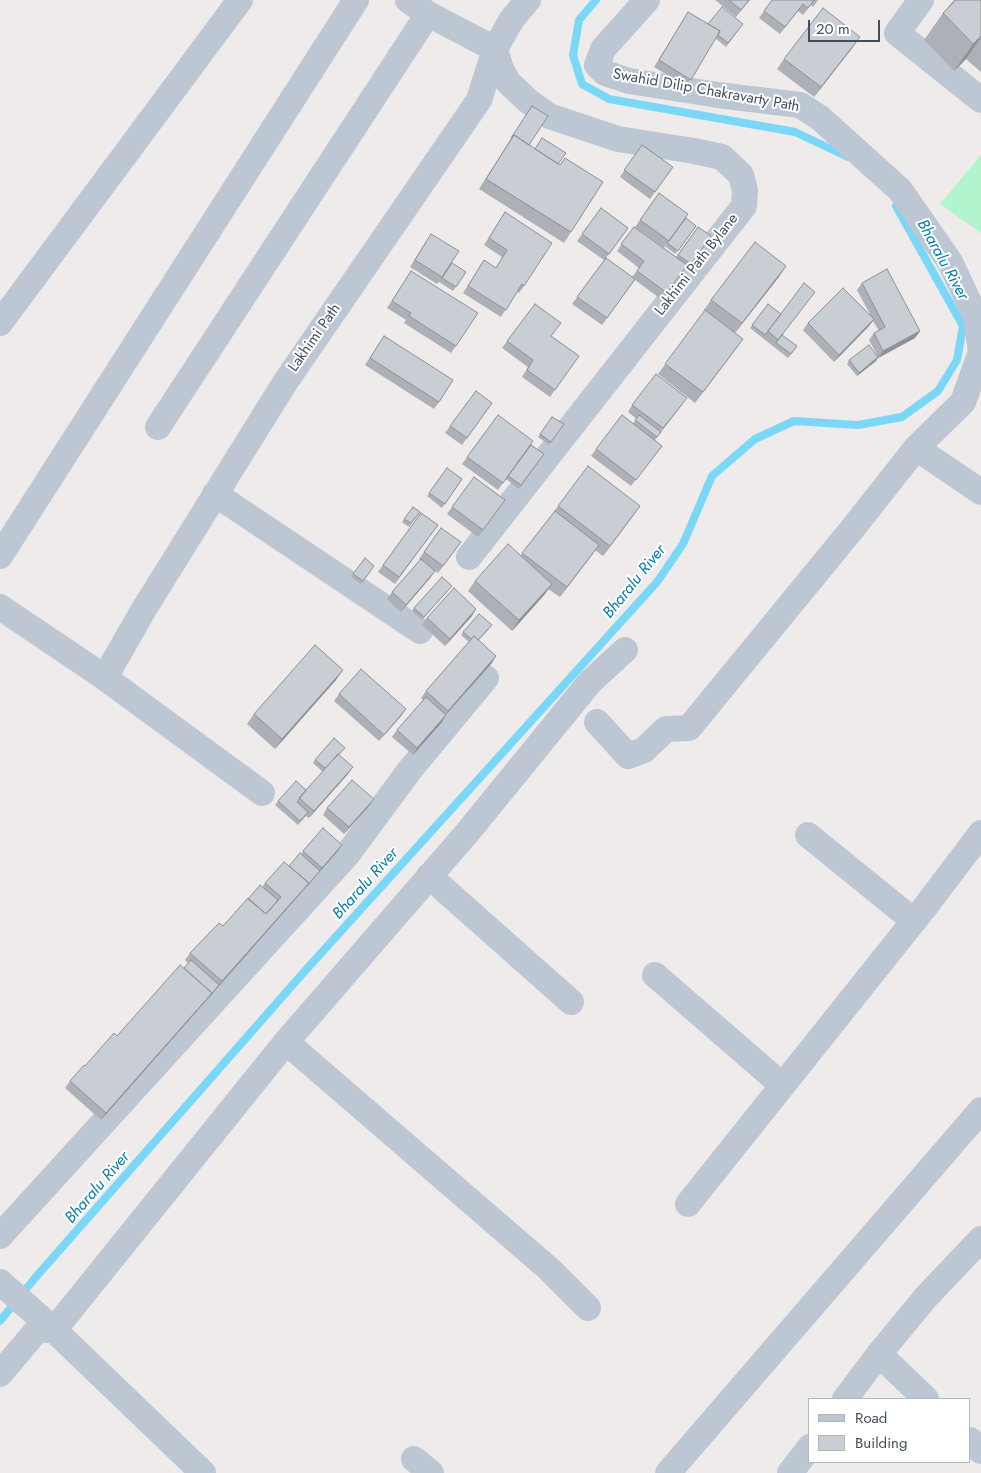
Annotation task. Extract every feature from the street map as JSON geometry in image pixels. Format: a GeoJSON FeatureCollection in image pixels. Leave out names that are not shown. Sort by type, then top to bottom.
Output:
{"type":"FeatureCollection","features":[{"type":"Feature","properties":{"kind":"street"},"geometry":{"type":"LineString","coordinates":[[0,324],[240,0]]}},
{"type":"Feature","properties":{"kind":"street"},"geometry":{"type":"LineString","coordinates":[[0,556],[356,0]]}},
{"type":"Feature","properties":{"kind":"street","name":"Lakhimi Path"},"geometry":{"type":"LineString","coordinates":[[101,675],[108,672],[144,609],[286,380],[479,100],[495,49],[512,19],[528,0]]}},
{"type":"Feature","properties":{"kind":"street","name":"Swahid Dilip Chakravarty Path"},"geometry":{"type":"LineString","coordinates":[[647,0],[603,48],[597,65],[605,73],[629,81],[800,105],[820,118],[900,190],[950,262],[976,317],[981,352],[963,402],[916,448]]}},
{"type":"Feature","properties":{"kind":"street"},"geometry":{"type":"LineString","coordinates":[[921,0],[896,33],[981,100]]}},
{"type":"Feature","properties":{"kind":"street"},"geometry":{"type":"LineString","coordinates":[[158,427],[418,7],[495,49]]}},
{"type":"Feature","properties":{"kind":"street","name":"Lakhimi Path Bylane"},"geometry":{"type":"LineString","coordinates":[[469,557],[744,206],[745,191],[741,175],[722,157],[618,139],[549,116],[528,101],[508,82],[495,49]]}},
{"type":"Feature","properties":{"kind":"street"},"geometry":{"type":"LineString","coordinates":[[597,722],[628,756],[644,750],[666,729],[689,728],[916,448],[981,492]]}},
{"type":"Feature","properties":{"kind":"street"},"geometry":{"type":"LineString","coordinates":[[215,494],[420,631]]}},
{"type":"Feature","properties":{"kind":"street"},"geometry":{"type":"LineString","coordinates":[[0,607],[101,675],[262,793]]}},
{"type":"Feature","properties":{"kind":"street"},"geometry":{"type":"LineString","coordinates":[[54,1330],[286,1042],[467,833],[590,682],[625,650]]}},
{"type":"Feature","properties":{"kind":"street"},"geometry":{"type":"LineString","coordinates":[[0,1236],[348,855],[408,771],[486,678]]}},
{"type":"Feature","properties":{"kind":"street"},"geometry":{"type":"LineString","coordinates":[[688,1204],[914,921],[981,833]]}},
{"type":"Feature","properties":{"kind":"street"},"geometry":{"type":"LineString","coordinates":[[808,835],[914,921]]}},
{"type":"Feature","properties":{"kind":"street"},"geometry":{"type":"LineString","coordinates":[[430,876],[571,1002]]}},
{"type":"Feature","properties":{"kind":"street"},"geometry":{"type":"LineString","coordinates":[[656,975],[782,1086]]}},
{"type":"Feature","properties":{"kind":"street"},"geometry":{"type":"LineString","coordinates":[[286,1042],[549,1269],[588,1308]]}},
{"type":"Feature","properties":{"kind":"street"},"geometry":{"type":"LineString","coordinates":[[668,1473],[981,1110]]}},
{"type":"Feature","properties":{"kind":"street"},"geometry":{"type":"LineString","coordinates":[[847,1398],[879,1354],[926,1297],[981,1239]]}},
{"type":"Feature","properties":{"kind":"street"},"geometry":{"type":"LineString","coordinates":[[0,1282],[54,1330],[204,1473]]}},
{"type":"Feature","properties":{"kind":"street"},"geometry":{"type":"LineString","coordinates":[[0,1374],[37,1330],[54,1330]]}},
{"type":"Feature","properties":{"kind":"street"},"geometry":{"type":"LineString","coordinates":[[879,1354],[925,1398]]}},
{"type":"Feature","properties":{"kind":"street"},"geometry":{"type":"LineString","coordinates":[[971,1441],[981,1451]]}},
{"type":"Feature","properties":{"kind":"street"},"geometry":{"type":"LineString","coordinates":[[790,1473],[808,1450]]}},
{"type":"Feature","properties":{"kind":"green space"},"geometry":{"type":"Polygon","coordinates":[[[981,155],[981,233],[940,204],[981,155]]]}},
{"type":"Feature","properties":{"kind":"building"},"geometry":{"type":"Polygon","coordinates":[[[729,0],[749,0],[741,10],[729,0]]]}},
{"type":"Feature","properties":{"kind":"building"},"geometry":{"type":"Polygon","coordinates":[[[772,0],[814,0],[808,8],[803,4],[785,27],[764,11],[772,0]]]}},
{"type":"Feature","properties":{"kind":"building"},"geometry":{"type":"Polygon","coordinates":[[[956,0],[981,0],[981,36],[973,44],[943,13],[956,0]]]}},
{"type":"Feature","properties":{"kind":"building"},"geometry":{"type":"Polygon","coordinates":[[[722,7],[743,24],[728,43],[718,35],[720,31],[708,24],[722,7]]]}},
{"type":"Feature","properties":{"kind":"building"},"geometry":{"type":"Polygon","coordinates":[[[823,8],[860,37],[821,87],[784,59],[823,8]]]}},
{"type":"Feature","properties":{"kind":"building"},"geometry":{"type":"Polygon","coordinates":[[[688,12],[720,31],[691,80],[659,60],[688,12]]]}},
{"type":"Feature","properties":{"kind":"building"},"geometry":{"type":"Polygon","coordinates":[[[532,106],[548,116],[529,145],[514,135],[511,138],[532,106]]]}},
{"type":"Feature","properties":{"kind":"building"},"geometry":{"type":"Polygon","coordinates":[[[514,135],[560,165],[565,158],[603,182],[571,232],[486,179],[514,135]]]}},
{"type":"Feature","properties":{"kind":"building"},"geometry":{"type":"Polygon","coordinates":[[[542,138],[566,153],[558,164],[535,149],[542,138]]]}},
{"type":"Feature","properties":{"kind":"building"},"geometry":{"type":"Polygon","coordinates":[[[642,145],[673,167],[655,192],[624,170],[642,145]]]}},
{"type":"Feature","properties":{"kind":"building"},"geometry":{"type":"Polygon","coordinates":[[[659,193],[688,214],[669,241],[640,220],[659,193]]]}},
{"type":"Feature","properties":{"kind":"building"},"geometry":{"type":"Polygon","coordinates":[[[601,208],[628,228],[609,254],[582,234],[601,208]]]}},
{"type":"Feature","properties":{"kind":"building"},"geometry":{"type":"Polygon","coordinates":[[[505,212],[552,243],[524,286],[522,284],[506,310],[468,286],[484,260],[496,268],[507,250],[489,238],[505,212]]]}},
{"type":"Feature","properties":{"kind":"building"},"geometry":{"type":"Polygon","coordinates":[[[686,218],[696,226],[678,251],[667,243],[686,218]]]}},
{"type":"Feature","properties":{"kind":"building"},"geometry":{"type":"Polygon","coordinates":[[[634,227],[687,265],[667,293],[637,271],[644,261],[621,244],[634,227]]]}},
{"type":"Feature","properties":{"kind":"building"},"geometry":{"type":"Polygon","coordinates":[[[698,227],[711,236],[691,264],[678,255],[698,227]]]}},
{"type":"Feature","properties":{"kind":"building"},"geometry":{"type":"Polygon","coordinates":[[[431,234],[459,251],[442,277],[415,260],[431,234]]]}},
{"type":"Feature","properties":{"kind":"building"},"geometry":{"type":"Polygon","coordinates":[[[755,242],[786,266],[742,323],[711,300],[755,242]]]}},
{"type":"Feature","properties":{"kind":"building"},"geometry":{"type":"Polygon","coordinates":[[[606,258],[635,279],[607,318],[577,297],[606,258]]]}},
{"type":"Feature","properties":{"kind":"building"},"geometry":{"type":"Polygon","coordinates":[[[452,263],[466,272],[456,287],[442,278],[452,263]]]}},
{"type":"Feature","properties":{"kind":"building"},"geometry":{"type":"Polygon","coordinates":[[[887,269],[920,331],[883,351],[874,333],[885,327],[862,283],[887,269]]]}},
{"type":"Feature","properties":{"kind":"building"},"geometry":{"type":"Polygon","coordinates":[[[411,271],[478,313],[456,346],[409,316],[411,313],[392,301],[411,271]]]}},
{"type":"Feature","properties":{"kind":"building"},"geometry":{"type":"Polygon","coordinates":[[[804,283],[815,292],[778,340],[768,331],[804,283]]]}},
{"type":"Feature","properties":{"kind":"building"},"geometry":{"type":"Polygon","coordinates":[[[843,288],[874,319],[839,355],[808,323],[843,288]]]}},
{"type":"Feature","properties":{"kind":"building"},"geometry":{"type":"Polygon","coordinates":[[[535,304],[561,323],[551,336],[579,356],[555,390],[527,370],[533,360],[507,341],[535,304]]]}},
{"type":"Feature","properties":{"kind":"building"},"geometry":{"type":"Polygon","coordinates":[[[768,304],[781,314],[765,335],[752,325],[768,304]]]}},
{"type":"Feature","properties":{"kind":"building"},"geometry":{"type":"Polygon","coordinates":[[[705,310],[743,339],[703,392],[665,364],[705,310]]]}},
{"type":"Feature","properties":{"kind":"building"},"geometry":{"type":"Polygon","coordinates":[[[782,335],[797,346],[791,354],[776,343],[782,335]]]}},
{"type":"Feature","properties":{"kind":"building"},"geometry":{"type":"Polygon","coordinates":[[[384,336],[453,380],[439,402],[370,358],[384,336]]]}},
{"type":"Feature","properties":{"kind":"building"},"geometry":{"type":"Polygon","coordinates":[[[869,345],[878,357],[859,373],[849,360],[869,345]]]}},
{"type":"Feature","properties":{"kind":"building"},"geometry":{"type":"Polygon","coordinates":[[[656,374],[687,398],[663,428],[632,405],[656,374]]]}},
{"type":"Feature","properties":{"kind":"building"},"geometry":{"type":"Polygon","coordinates":[[[476,391],[492,403],[467,438],[450,426],[476,391]]]}},
{"type":"Feature","properties":{"kind":"building"},"geometry":{"type":"Polygon","coordinates":[[[498,415],[533,441],[503,483],[467,457],[498,415]]]}},
{"type":"Feature","properties":{"kind":"building"},"geometry":{"type":"Polygon","coordinates":[[[622,415],[662,446],[636,480],[596,449],[622,415]]]}},
{"type":"Feature","properties":{"kind":"building"},"geometry":{"type":"Polygon","coordinates":[[[639,415],[661,432],[657,437],[635,420],[639,415]]]}},
{"type":"Feature","properties":{"kind":"building"},"geometry":{"type":"Polygon","coordinates":[[[552,417],[564,424],[551,442],[540,434],[552,417]]]}},
{"type":"Feature","properties":{"kind":"building"},"geometry":{"type":"Polygon","coordinates":[[[531,445],[544,454],[521,485],[508,476],[531,445]]]}},
{"type":"Feature","properties":{"kind":"building"},"geometry":{"type":"Polygon","coordinates":[[[588,466],[640,506],[610,546],[558,506],[588,466]]]}},
{"type":"Feature","properties":{"kind":"building"},"geometry":{"type":"Polygon","coordinates":[[[447,468],[462,479],[445,504],[429,493],[447,468]]]}},
{"type":"Feature","properties":{"kind":"building"},"geometry":{"type":"Polygon","coordinates":[[[474,477],[505,500],[483,530],[452,507],[474,477]]]}},
{"type":"Feature","properties":{"kind":"building"},"geometry":{"type":"Polygon","coordinates":[[[413,507],[420,512],[411,523],[404,519],[413,507]]]}},
{"type":"Feature","properties":{"kind":"building"},"geometry":{"type":"Polygon","coordinates":[[[555,511],[599,545],[567,587],[522,553],[555,511]]]}},
{"type":"Feature","properties":{"kind":"building"},"geometry":{"type":"Polygon","coordinates":[[[421,513],[438,525],[399,577],[383,565],[421,513]]]}},
{"type":"Feature","properties":{"kind":"building"},"geometry":{"type":"Polygon","coordinates":[[[441,528],[461,542],[443,566],[424,552],[441,528]]]}},
{"type":"Feature","properties":{"kind":"building"},"geometry":{"type":"Polygon","coordinates":[[[508,544],[552,584],[519,620],[475,581],[508,544]]]}},
{"type":"Feature","properties":{"kind":"building"},"geometry":{"type":"Polygon","coordinates":[[[365,558],[374,566],[363,581],[353,574],[365,558]]]}},
{"type":"Feature","properties":{"kind":"building"},"geometry":{"type":"Polygon","coordinates":[[[421,559],[435,571],[406,605],[392,592],[421,559]]]}},
{"type":"Feature","properties":{"kind":"building"},"geometry":{"type":"Polygon","coordinates":[[[442,577],[452,586],[424,617],[414,608],[442,577]]]}},
{"type":"Feature","properties":{"kind":"building"},"geometry":{"type":"Polygon","coordinates":[[[454,588],[476,609],[450,639],[427,618],[454,588]]]}},
{"type":"Feature","properties":{"kind":"building"},"geometry":{"type":"Polygon","coordinates":[[[479,614],[492,625],[478,640],[474,636],[471,639],[463,632],[479,614]]]}},
{"type":"Feature","properties":{"kind":"building"},"geometry":{"type":"Polygon","coordinates":[[[474,636],[496,656],[448,711],[426,691],[474,636]]]}},
{"type":"Feature","properties":{"kind":"building"},"geometry":{"type":"Polygon","coordinates":[[[315,645],[343,670],[282,739],[254,714],[315,645]]]}},
{"type":"Feature","properties":{"kind":"building"},"geometry":{"type":"Polygon","coordinates":[[[361,669],[406,709],[384,735],[339,694],[361,669]]]}},
{"type":"Feature","properties":{"kind":"building"},"geometry":{"type":"Polygon","coordinates":[[[426,697],[446,715],[417,748],[397,730],[426,697]]]}},
{"type":"Feature","properties":{"kind":"building"},"geometry":{"type":"Polygon","coordinates":[[[334,738],[345,748],[325,768],[315,760],[334,738]]]}},
{"type":"Feature","properties":{"kind":"building"},"geometry":{"type":"Polygon","coordinates":[[[338,754],[353,767],[314,811],[299,798],[338,754]]]}},
{"type":"Feature","properties":{"kind":"building"},"geometry":{"type":"Polygon","coordinates":[[[352,780],[374,799],[349,827],[327,808],[352,780]]]}},
{"type":"Feature","properties":{"kind":"building"},"geometry":{"type":"Polygon","coordinates":[[[296,781],[306,790],[297,802],[308,812],[300,821],[278,801],[296,781]]]}},
{"type":"Feature","properties":{"kind":"building"},"geometry":{"type":"Polygon","coordinates":[[[323,828],[342,845],[322,868],[303,851],[323,828]]]}},
{"type":"Feature","properties":{"kind":"building"},"geometry":{"type":"Polygon","coordinates":[[[300,853],[320,871],[306,887],[309,883],[289,866],[300,853]]]}},
{"type":"Feature","properties":{"kind":"building"},"geometry":{"type":"Polygon","coordinates":[[[284,862],[309,883],[222,981],[190,953],[219,923],[223,926],[248,898],[266,914],[281,897],[265,883],[284,862]]]}},
{"type":"Feature","properties":{"kind":"building"},"geometry":{"type":"Polygon","coordinates":[[[260,885],[278,900],[266,914],[248,899],[260,885]]]}},
{"type":"Feature","properties":{"kind":"building"},"geometry":{"type":"Polygon","coordinates":[[[191,960],[219,985],[210,996],[212,993],[184,968],[191,960]]]}},
{"type":"Feature","properties":{"kind":"building"},"geometry":{"type":"Polygon","coordinates":[[[180,965],[212,993],[106,1113],[70,1081],[114,1033],[117,1036],[180,965]]]}},
{"type":"Feature","properties":{"kind":"waterway","name":"Bharalu River"},"geometry":{"type":"LineString","coordinates":[[596,0],[579,20],[573,55],[582,84],[609,99],[795,132],[848,157]]}},
{"type":"Feature","properties":{"kind":"waterway","name":"Bharalu River"},"geometry":{"type":"LineString","coordinates":[[0,1321],[35,1278],[304,972],[657,582],[683,544],[712,476],[755,439],[794,421],[858,425],[902,417],[938,391],[957,360],[963,326],[896,206]]}}]}
